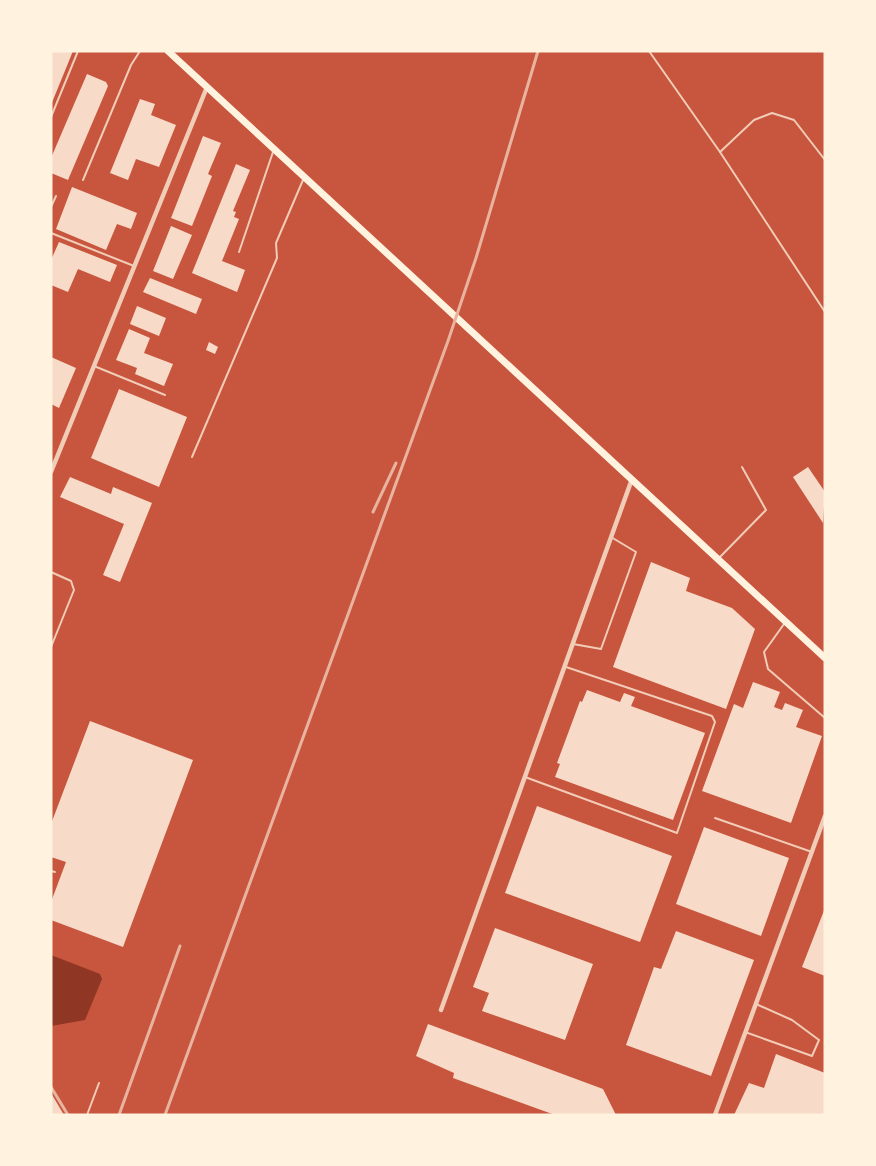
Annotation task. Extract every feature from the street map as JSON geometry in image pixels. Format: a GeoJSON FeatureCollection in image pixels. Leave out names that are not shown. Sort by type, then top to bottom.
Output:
{"type":"FeatureCollection","features":[{"type":"Feature","properties":{"kind":"main road"},"geometry":{"type":"LineString","coordinates":[[168,51],[825,658]]}},
{"type":"Feature","properties":{"kind":"street"},"geometry":{"type":"LineString","coordinates":[[51,472],[207,87]]}},
{"type":"Feature","properties":{"kind":"street"},"geometry":{"type":"LineString","coordinates":[[441,1010],[632,479]]}},
{"type":"Feature","properties":{"kind":"street"},"geometry":{"type":"LineString","coordinates":[[715,1115],[825,816]]}},
{"type":"Feature","properties":{"kind":"lane"},"geometry":{"type":"LineString","coordinates":[[51,117],[78,51]]}},
{"type":"Feature","properties":{"kind":"lane"},"geometry":{"type":"LineString","coordinates":[[83,180],[131,65],[140,51]]}},
{"type":"Feature","properties":{"kind":"lane"},"geometry":{"type":"LineString","coordinates":[[650,51],[720,152],[825,312]]}},
{"type":"Feature","properties":{"kind":"lane"},"geometry":{"type":"LineString","coordinates":[[720,152],[754,120],[771,113],[794,120],[825,160]]}},
{"type":"Feature","properties":{"kind":"lane"},"geometry":{"type":"LineString","coordinates":[[239,252],[274,149]]}},
{"type":"Feature","properties":{"kind":"lane"},"geometry":{"type":"LineString","coordinates":[[192,457],[277,258],[276,243],[304,177]]}},
{"type":"Feature","properties":{"kind":"lane"},"geometry":{"type":"LineString","coordinates":[[51,207],[56,196]]}},
{"type":"Feature","properties":{"kind":"lane"},"geometry":{"type":"LineString","coordinates":[[51,233],[134,267]]}},
{"type":"Feature","properties":{"kind":"lane"},"geometry":{"type":"LineString","coordinates":[[94,366],[165,395]]}},
{"type":"Feature","properties":{"kind":"lane"},"geometry":{"type":"LineString","coordinates":[[718,559],[766,510],[742,468]]}},
{"type":"Feature","properties":{"kind":"lane"},"geometry":{"type":"LineString","coordinates":[[573,644],[601,649],[636,552],[611,537]]}},
{"type":"Feature","properties":{"kind":"lane"},"geometry":{"type":"LineString","coordinates":[[51,572],[71,581],[74,590],[51,647]]}},
{"type":"Feature","properties":{"kind":"lane"},"geometry":{"type":"LineString","coordinates":[[786,622],[764,652],[768,669],[825,718]]}},
{"type":"Feature","properties":{"kind":"lane"},"geometry":{"type":"LineString","coordinates":[[525,777],[674,834],[677,833],[694,786],[715,722],[712,716],[564,667]]}},
{"type":"Feature","properties":{"kind":"lane"},"geometry":{"type":"LineString","coordinates":[[715,818],[812,852]]}},
{"type":"Feature","properties":{"kind":"lane"},"geometry":{"type":"LineString","coordinates":[[745,1032],[812,1056],[819,1040],[792,1020],[756,1004]]}},
{"type":"Feature","properties":{"kind":"lane"},"geometry":{"type":"LineString","coordinates":[[87,1115],[99,1083]]}},
{"type":"Feature","properties":{"kind":"shaded area"},"geometry":{"type":"Polygon","coordinates":[[[51,955],[100,974],[102,979],[85,1020],[51,1026],[51,955]]]}},
{"type":"Feature","properties":{"kind":"building"},"geometry":{"type":"Polygon","coordinates":[[[51,51],[73,51],[51,105],[51,51]]]}},
{"type":"Feature","properties":{"kind":"building"},"geometry":{"type":"Polygon","coordinates":[[[87,74],[106,82],[108,86],[68,180],[51,173],[51,158],[87,74]]]}},
{"type":"Feature","properties":{"kind":"building"},"geometry":{"type":"Polygon","coordinates":[[[140,99],[155,104],[151,115],[176,125],[159,167],[136,159],[128,180],[110,173],[140,99]]]}},
{"type":"Feature","properties":{"kind":"building"},"geometry":{"type":"Polygon","coordinates":[[[203,136],[221,143],[208,174],[212,176],[192,226],[171,218],[203,136]]]}},
{"type":"Feature","properties":{"kind":"building"},"geometry":{"type":"Polygon","coordinates":[[[236,164],[250,170],[233,211],[236,212],[234,217],[239,219],[222,261],[245,270],[237,292],[192,273],[236,164]]]}},
{"type":"Feature","properties":{"kind":"building"},"geometry":{"type":"Polygon","coordinates":[[[72,187],[137,213],[131,229],[117,224],[106,250],[56,229],[72,187]]]}},
{"type":"Feature","properties":{"kind":"building"},"geometry":{"type":"Polygon","coordinates":[[[171,226],[192,235],[173,279],[153,271],[171,226]]]}},
{"type":"Feature","properties":{"kind":"building"},"geometry":{"type":"Polygon","coordinates":[[[59,242],[117,265],[110,282],[78,269],[68,292],[51,285],[51,260],[59,242]]]}},
{"type":"Feature","properties":{"kind":"building"},"geometry":{"type":"Polygon","coordinates":[[[150,278],[202,299],[196,314],[143,292],[150,278]]]}},
{"type":"Feature","properties":{"kind":"building"},"geometry":{"type":"Polygon","coordinates":[[[137,306],[166,318],[159,336],[130,324],[137,306]]]}},
{"type":"Feature","properties":{"kind":"building"},"geometry":{"type":"Polygon","coordinates":[[[129,329],[150,338],[144,353],[173,364],[164,386],[135,374],[137,368],[116,360],[129,329]]]}},
{"type":"Feature","properties":{"kind":"building"},"geometry":{"type":"Polygon","coordinates":[[[209,342],[218,347],[215,354],[206,350],[209,342]]]}},
{"type":"Feature","properties":{"kind":"building"},"geometry":{"type":"Polygon","coordinates":[[[51,357],[76,368],[59,408],[51,404],[51,357]]]}},
{"type":"Feature","properties":{"kind":"building"},"geometry":{"type":"Polygon","coordinates":[[[119,389],[187,417],[159,487],[91,458],[119,389]]]}},
{"type":"Feature","properties":{"kind":"building"},"geometry":{"type":"Polygon","coordinates":[[[808,467],[825,492],[823,523],[793,477],[808,467]]]}},
{"type":"Feature","properties":{"kind":"building"},"geometry":{"type":"Polygon","coordinates":[[[70,477],[111,494],[113,487],[152,503],[120,582],[103,575],[124,524],[60,497],[70,477]]]}},
{"type":"Feature","properties":{"kind":"building"},"geometry":{"type":"Polygon","coordinates":[[[651,562],[690,578],[686,591],[732,608],[755,629],[726,709],[613,667],[651,562]]]}},
{"type":"Feature","properties":{"kind":"building"},"geometry":{"type":"Polygon","coordinates":[[[753,682],[780,692],[774,707],[782,710],[785,703],[803,710],[796,727],[822,736],[791,823],[702,791],[734,704],[743,708],[753,682]]]}},
{"type":"Feature","properties":{"kind":"building"},"geometry":{"type":"Polygon","coordinates":[[[587,690],[620,702],[624,693],[635,697],[631,706],[705,733],[673,820],[555,777],[560,764],[557,763],[580,701],[582,702],[587,690]]]}},
{"type":"Feature","properties":{"kind":"building"},"geometry":{"type":"Polygon","coordinates":[[[90,721],[193,760],[123,947],[51,920],[51,902],[66,862],[51,857],[51,824],[90,721]]]}},
{"type":"Feature","properties":{"kind":"building"},"geometry":{"type":"Polygon","coordinates":[[[537,806],[672,856],[640,942],[505,893],[537,806]]]}},
{"type":"Feature","properties":{"kind":"building"},"geometry":{"type":"Polygon","coordinates":[[[704,827],[789,858],[761,936],[676,904],[704,827]]]}},
{"type":"Feature","properties":{"kind":"building"},"geometry":{"type":"Polygon","coordinates":[[[825,908],[825,976],[802,967],[825,908]]]}},
{"type":"Feature","properties":{"kind":"building"},"geometry":{"type":"Polygon","coordinates":[[[495,928],[593,964],[565,1040],[482,1011],[489,993],[473,987],[495,928]]]}},
{"type":"Feature","properties":{"kind":"building"},"geometry":{"type":"Polygon","coordinates":[[[676,931],[754,960],[711,1076],[626,1045],[654,967],[661,969],[676,931]]]}},
{"type":"Feature","properties":{"kind":"building"},"geometry":{"type":"Polygon","coordinates":[[[428,1024],[603,1089],[616,1115],[555,1115],[453,1078],[454,1073],[416,1056],[428,1024]]]}},
{"type":"Feature","properties":{"kind":"building"},"geometry":{"type":"Polygon","coordinates":[[[776,1054],[825,1073],[825,1115],[734,1115],[749,1083],[764,1088],[776,1054]]]}},
{"type":"Feature","properties":{"kind":"building"},"geometry":{"type":"Polygon","coordinates":[[[51,1093],[64,1115],[51,1115],[51,1093]]]}},
{"type":"Feature","properties":{"kind":"railway"},"geometry":{"type":"LineString","coordinates":[[165,1115],[448,341],[476,258],[538,51]]}},
{"type":"Feature","properties":{"kind":"railway"},"geometry":{"type":"LineString","coordinates":[[373,512],[396,463]]}},
{"type":"Feature","properties":{"kind":"railway"},"geometry":{"type":"LineString","coordinates":[[119,1115],[180,946]]}},
{"type":"Feature","properties":{"kind":"railway"},"geometry":{"type":"LineString","coordinates":[[51,1087],[68,1115]]}}]}
